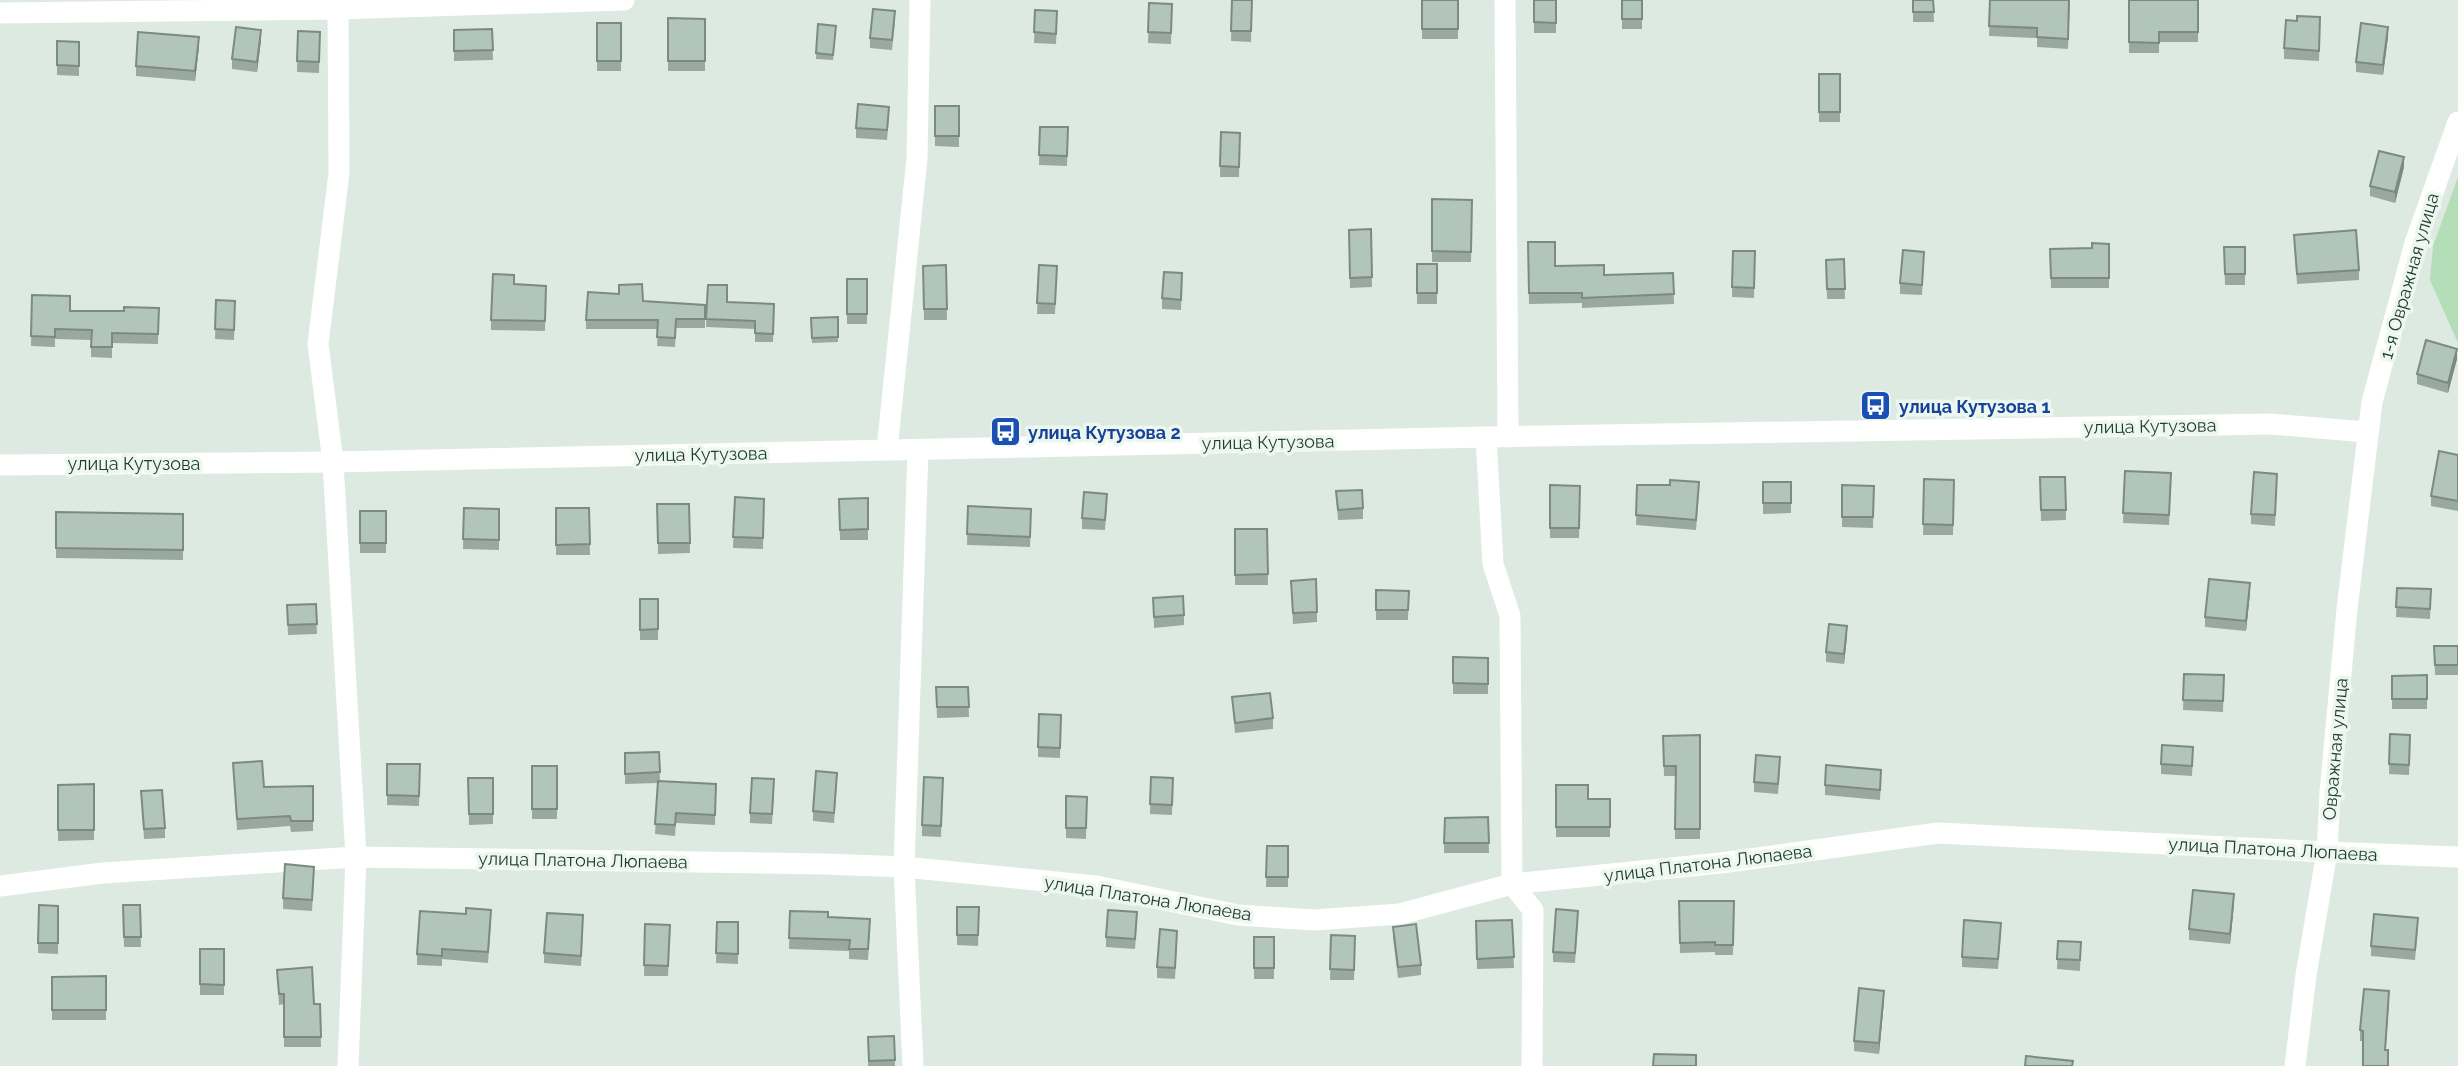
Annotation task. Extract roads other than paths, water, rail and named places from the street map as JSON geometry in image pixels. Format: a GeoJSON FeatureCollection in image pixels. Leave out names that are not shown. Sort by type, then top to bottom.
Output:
{"type":"FeatureCollection","features":[{"type":"Feature","properties":{"kind":"street"},"geometry":{"type":"LineString","coordinates":[[0,13],[624,0]]}},
{"type":"Feature","properties":{"kind":"street"},"geometry":{"type":"LineString","coordinates":[[887,450],[917,158],[920,0]]}},
{"type":"Feature","properties":{"kind":"street"},"geometry":{"type":"LineString","coordinates":[[1505,0],[1508,437]]}},
{"type":"Feature","properties":{"kind":"street"},"geometry":{"type":"LineString","coordinates":[[338,4],[339,173],[318,344],[333,462],[356,857],[348,1066]]}},
{"type":"Feature","properties":{"kind":"street","name":"1-я Овражная улица"},"geometry":{"type":"LineString","coordinates":[[2367,432],[2372,402],[2415,243],[2458,122]]}},
{"type":"Feature","properties":{"kind":"street","name":"улица Кутузова"},"geometry":{"type":"LineString","coordinates":[[0,464],[333,462],[1486,437],[2270,424],[2367,432]]}},
{"type":"Feature","properties":{"kind":"street","name":"Овражная улица"},"geometry":{"type":"LineString","coordinates":[[2295,1066],[2306,975],[2327,852],[2347,609],[2367,432]]}},
{"type":"Feature","properties":{"kind":"street"},"geometry":{"type":"LineString","coordinates":[[1486,437],[1493,564],[1510,616],[1511,884],[1533,910],[1532,1066]]}},
{"type":"Feature","properties":{"kind":"street"},"geometry":{"type":"LineString","coordinates":[[913,1066],[904,867],[918,450]]}},
{"type":"Feature","properties":{"kind":"street","name":"улица Платона Люпаева"},"geometry":{"type":"LineString","coordinates":[[0,886],[103,873],[356,857],[904,867],[1096,886],[1238,915],[1314,919],[1400,914],[1511,884],[1721,863],[1938,833],[2458,857]]}},
{"type":"Feature","properties":{"kind":"place","name":"улица Кутузова 1"},"geometry":{"type":"Point","coordinates":[1876,406]}},
{"type":"Feature","properties":{"kind":"place","name":"улица Кутузова 2"},"geometry":{"type":"Point","coordinates":[1005,432]}}]}
